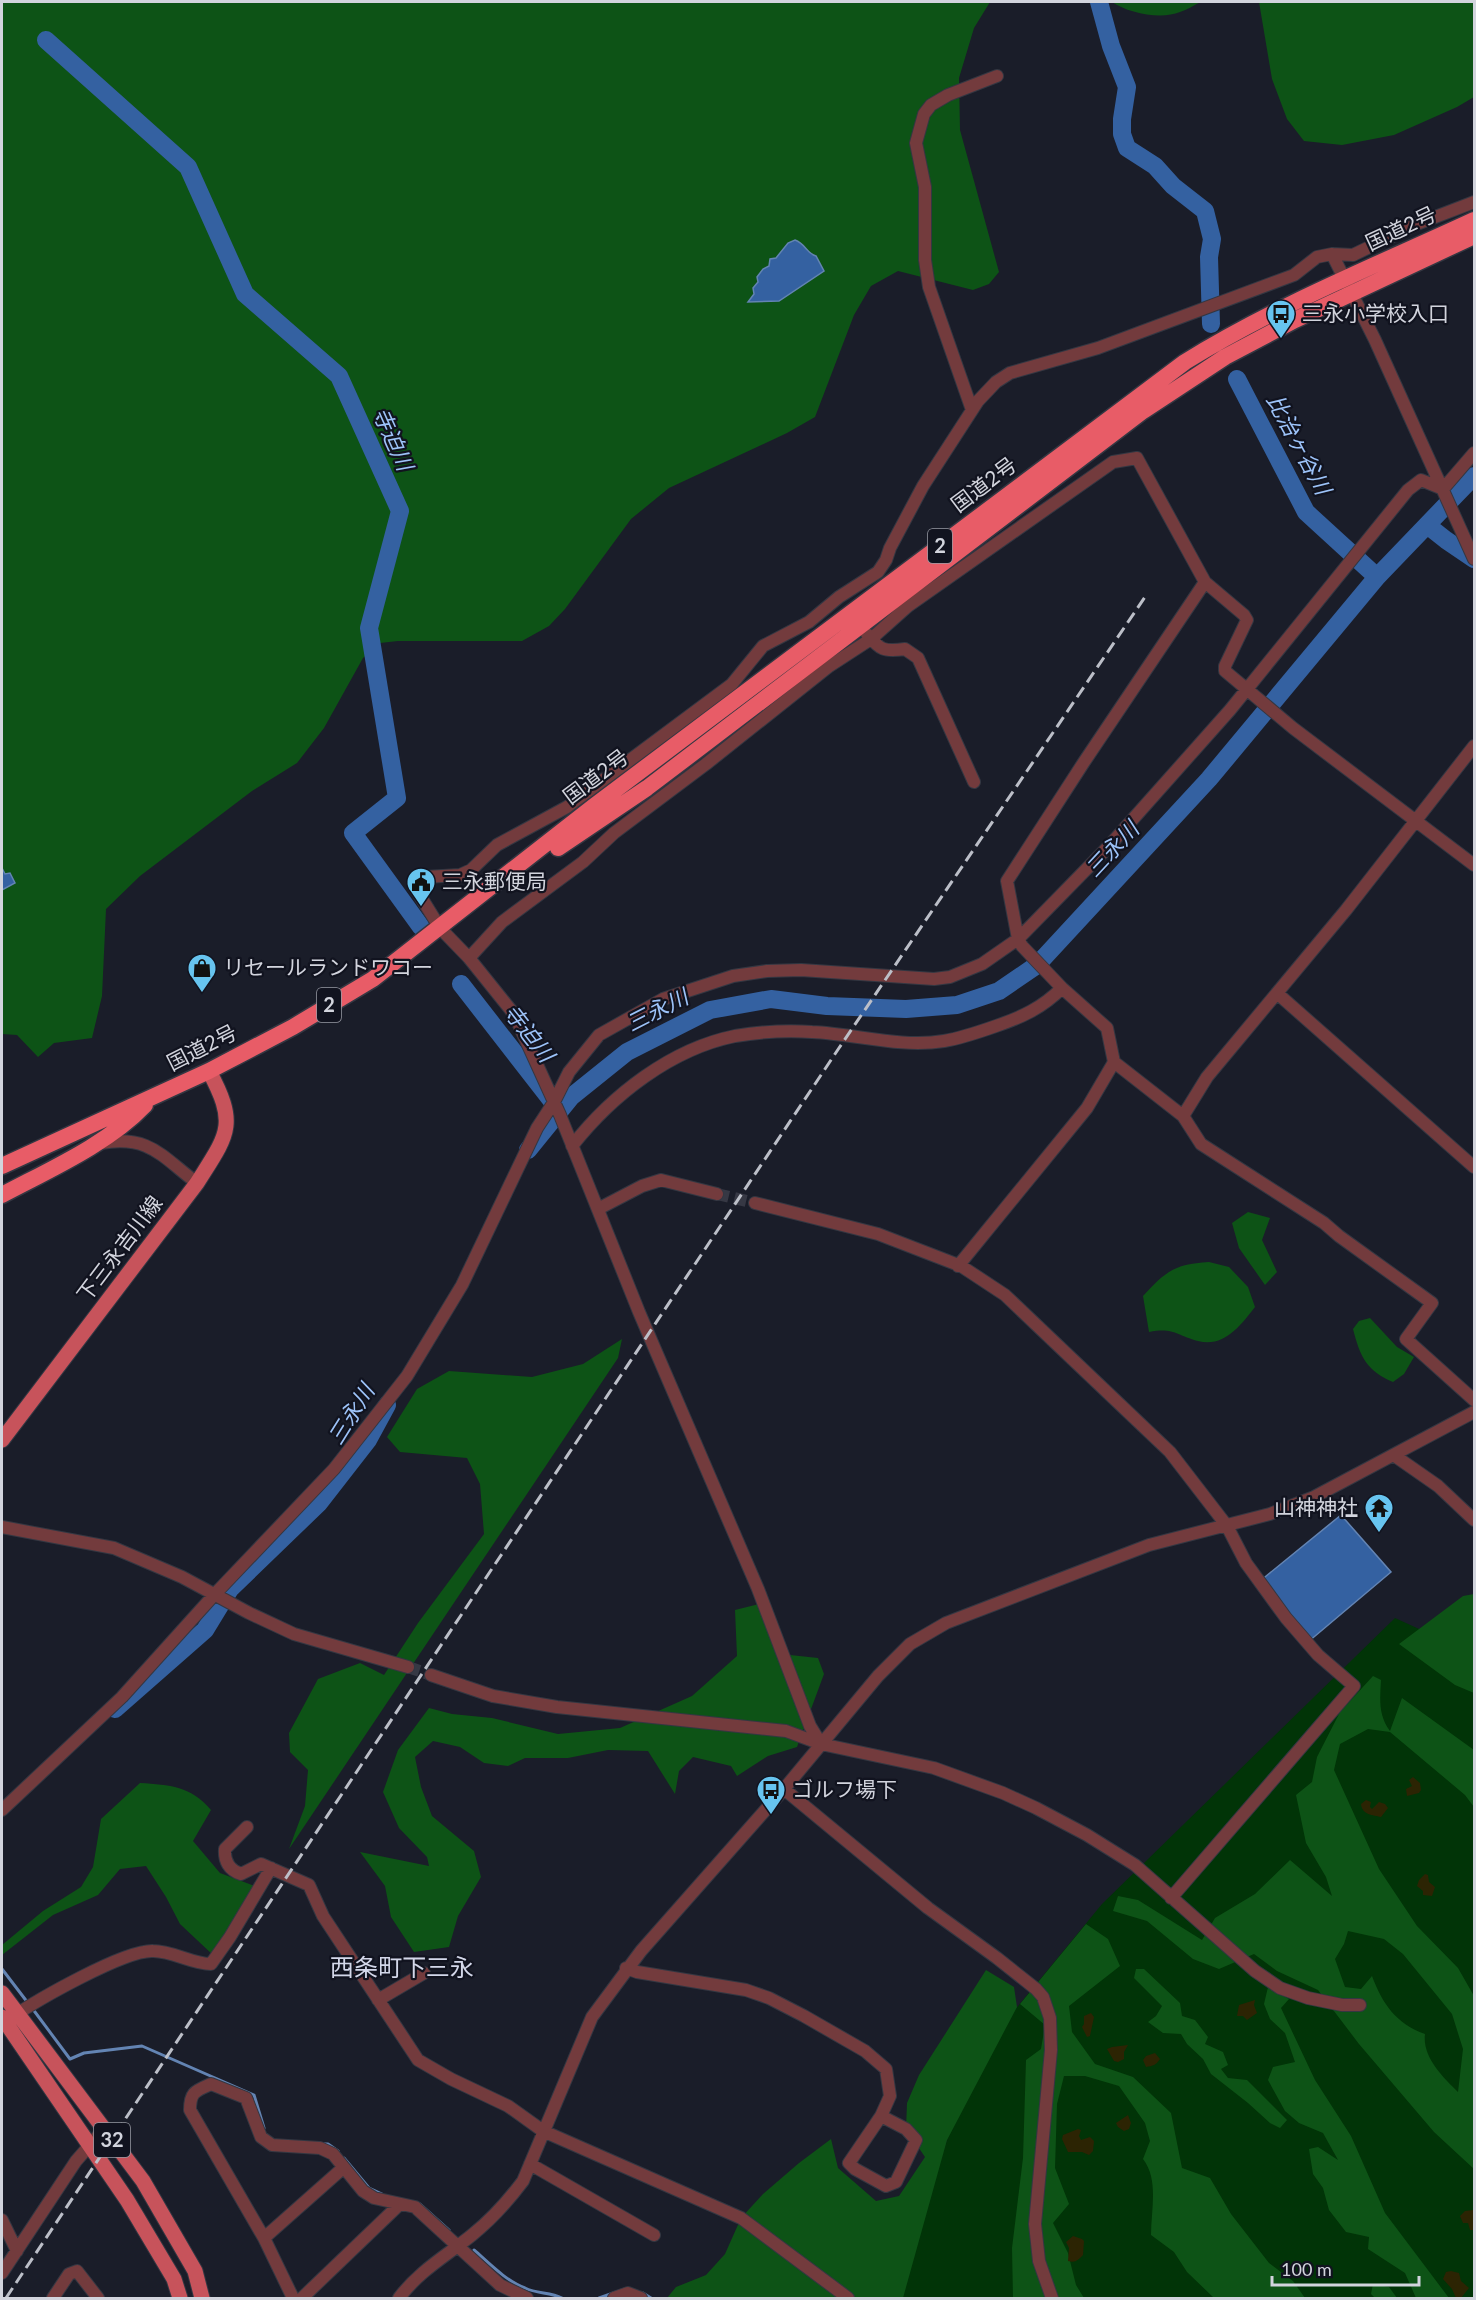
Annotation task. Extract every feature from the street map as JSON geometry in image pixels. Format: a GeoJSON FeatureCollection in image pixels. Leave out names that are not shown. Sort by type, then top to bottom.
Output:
{"type":"FeatureCollection","features":[{"type":"Feature","properties":{"kind":"highway","name":"国道2号"},"geometry":{"type":"LineString","coordinates":[[2,1166],[209,1071],[293,1027],[373,979],[440,928],[647,788],[1143,411],[1225,357],[1295,320],[1347,287],[1474,220]]}},
{"type":"Feature","properties":{"kind":"highway","name":"国道2号"},"geometry":{"type":"LineString","coordinates":[[1347,287],[1474,236]]}},
{"type":"Feature","properties":{"kind":"highway"},"geometry":{"type":"LineString","coordinates":[[2,1194],[51,1169],[128,1123],[152,1098]]}},
{"type":"Feature","properties":{"kind":"highway"},"geometry":{"type":"LineString","coordinates":[[2,1154],[65,1137]]}},
{"type":"Feature","properties":{"kind":"main road","name":"下三永吉川線"},"geometry":{"type":"LineString","coordinates":[[2,1440],[197,1183],[221,1145],[227,1125],[226,1106],[209,1071]]}},
{"type":"Feature","properties":{"kind":"main road","name":"32"},"geometry":{"type":"LineString","coordinates":[[2,1993],[148,2191],[195,2271],[202,2298]]}},
{"type":"Feature","properties":{"kind":"main road","name":"32"},"geometry":{"type":"LineString","coordinates":[[17,2013],[89,2147],[128,2200],[174,2279],[180,2298]]}},
{"type":"Feature","properties":{"kind":"street"},"geometry":{"type":"LineString","coordinates":[[972,410],[929,287],[925,260],[925,187],[915,143],[924,114],[932,105],[948,95],[997,76]]}},
{"type":"Feature","properties":{"kind":"street"},"geometry":{"type":"LineString","coordinates":[[821,1744],[810,1726],[758,1589],[639,1312],[554,1102],[514,1014],[469,958],[440,928],[414,886],[417,880],[425,877],[460,875],[471,870],[497,845],[567,807],[732,684],[763,646],[809,622],[842,601],[878,572],[923,486],[972,410],[996,382],[1010,373],[1098,348],[1294,275],[1317,257],[1332,254],[1353,255],[1417,224],[1474,202]]}},
{"type":"Feature","properties":{"kind":"street"},"geometry":{"type":"LineString","coordinates":[[1332,254],[1375,340],[1474,559]]}},
{"type":"Feature","properties":{"kind":"street"},"geometry":{"type":"LineString","coordinates":[[1445,493],[1474,453]]}},
{"type":"Feature","properties":{"kind":"street"},"geometry":{"type":"LineString","coordinates":[[469,958],[502,921],[583,862],[614,833],[706,764],[868,635],[1113,462],[1137,458],[1205,582],[1247,620],[1225,666],[1226,671],[1293,728],[1474,865]]}},
{"type":"Feature","properties":{"kind":"street"},"geometry":{"type":"LineString","coordinates":[[2,1810],[122,1697],[217,1596],[334,1469],[407,1376],[462,1285],[537,1128],[570,1072],[598,1035],[663,999],[733,976],[767,971],[801,970],[934,979],[950,977],[982,964],[1020,942],[1248,691],[1408,490],[1421,480],[1445,493]]}},
{"type":"Feature","properties":{"kind":"street"},"geometry":{"type":"LineString","coordinates":[[1205,582],[1007,881],[1020,942],[1060,986],[1107,1028],[1114,1062],[1183,1116],[1201,1144],[1324,1222],[1339,1236],[1432,1303],[1406,1339],[1474,1400]]}},
{"type":"Feature","properties":{"kind":"street"},"geometry":{"type":"LineString","coordinates":[[868,635],[878,648],[891,651],[905,649],[918,658],[974,782]]}},
{"type":"Feature","properties":{"kind":"street"},"geometry":{"type":"LineString","coordinates":[[1183,1116],[1207,1077],[1278,994],[1474,746]]}},
{"type":"Feature","properties":{"kind":"street"},"geometry":{"type":"LineString","coordinates":[[572,1146],[586,1128],[625,1091],[686,1053],[720,1041],[756,1034],[812,1032],[897,1042],[942,1041],[978,1033],[1029,1015],[1060,986]]}},
{"type":"Feature","properties":{"kind":"street"},"geometry":{"type":"LineString","coordinates":[[1278,994],[1474,1167]]}},
{"type":"Feature","properties":{"kind":"street"},"geometry":{"type":"LineString","coordinates":[[958,1266],[1087,1108],[1114,1062]]}},
{"type":"Feature","properties":{"kind":"street"},"geometry":{"type":"LineString","coordinates":[[92,1144],[114,1141],[146,1144],[197,1183]]}},
{"type":"Feature","properties":{"kind":"street"},"geometry":{"type":"LineString","coordinates":[[598,1209],[651,1182],[661,1180],[717,1194]]}},
{"type":"Feature","properties":{"kind":"street"},"geometry":{"type":"LineString","coordinates":[[755,1203],[878,1234],[958,1266],[1013,1302],[1170,1452],[1227,1526],[1246,1563],[1286,1618],[1318,1655],[1354,1686],[1172,1898]]}},
{"type":"Feature","properties":{"kind":"street"},"geometry":{"type":"LineString","coordinates":[[399,2298],[423,2271],[477,2231],[507,2202],[523,2181],[592,2017],[626,1968],[784,1789],[878,1676],[910,1644],[946,1623],[1149,1545],[1270,1514],[1314,1497],[1474,1412]]}},
{"type":"Feature","properties":{"kind":"street"},"geometry":{"type":"LineString","coordinates":[[1395,1456],[1438,1486],[1474,1520]]}},
{"type":"Feature","properties":{"kind":"street"},"geometry":{"type":"LineString","coordinates":[[2,1527],[114,1548],[182,1577],[294,1634],[408,1667]]}},
{"type":"Feature","properties":{"kind":"street"},"geometry":{"type":"LineString","coordinates":[[431,1675],[493,1696],[557,1707],[786,1731],[821,1744],[934,1768],[1011,1797],[1087,1835],[1135,1865],[1255,1971],[1280,1988],[1308,1998],[1342,2005],[1360,2005]]}},
{"type":"Feature","properties":{"kind":"street"},"geometry":{"type":"LineString","coordinates":[[784,1789],[928,1908],[1036,1989],[1042,1997],[1050,2018],[1051,2050],[1035,2224],[1039,2261],[1052,2298]]}},
{"type":"Feature","properties":{"kind":"street"},"geometry":{"type":"LineString","coordinates":[[248,1827],[225,1849],[225,1860],[235,1872],[241,1874],[261,1864],[309,1885],[323,1916],[418,2060],[451,2079],[508,2106],[543,2131],[741,2218],[848,2298]]}},
{"type":"Feature","properties":{"kind":"street"},"geometry":{"type":"LineString","coordinates":[[17,2013],[94,1972],[142,1951],[159,1951],[211,1964],[230,1937],[271,1868]]}},
{"type":"Feature","properties":{"kind":"street"},"geometry":{"type":"LineString","coordinates":[[626,1968],[637,1972],[746,1990],[769,1998],[866,2051],[886,2069],[890,2096],[881,2116],[849,2163],[855,2169],[886,2186],[896,2182],[916,2140],[906,2128],[881,2116]]}},
{"type":"Feature","properties":{"kind":"street"},"geometry":{"type":"LineString","coordinates":[[378,2000],[424,1973]]}},
{"type":"Feature","properties":{"kind":"street"},"geometry":{"type":"LineString","coordinates":[[293,2298],[264,2238],[189,2110],[190,2099],[196,2090],[210,2084],[246,2098],[261,2137],[272,2145],[320,2148],[333,2154],[363,2191],[374,2198],[415,2207],[500,2284],[527,2298]]}},
{"type":"Feature","properties":{"kind":"street"},"geometry":{"type":"LineString","coordinates":[[2,2272],[76,2162],[104,2129]]}},
{"type":"Feature","properties":{"kind":"street"},"geometry":{"type":"LineString","coordinates":[[530,2164],[644,2227],[654,2235]]}},
{"type":"Feature","properties":{"kind":"street"},"geometry":{"type":"LineString","coordinates":[[264,2238],[344,2168]]}},
{"type":"Feature","properties":{"kind":"street"},"geometry":{"type":"LineString","coordinates":[[302,2298],[400,2205]]}},
{"type":"Feature","properties":{"kind":"street"},"geometry":{"type":"LineString","coordinates":[[2,2220],[17,2252]]}},
{"type":"Feature","properties":{"kind":"street"},"geometry":{"type":"LineString","coordinates":[[53,2298],[69,2274],[76,2271],[98,2298]]}},
{"type":"Feature","properties":{"kind":"street"},"geometry":{"type":"LineString","coordinates":[[614,2298],[628,2293],[641,2298]]}},
{"type":"Feature","properties":{"kind":"green space"},"geometry":{"type":"Polygon","coordinates":[[[2,2],[990,2],[974,28],[959,78],[960,130],[999,272],[989,284],[973,290],[898,271],[871,286],[854,315],[815,417],[787,433],[669,488],[631,519],[565,609],[549,626],[522,641],[380,643],[363,658],[324,728],[297,763],[252,791],[140,876],[106,909],[102,996],[92,1038],[54,1043],[38,1057],[17,1035],[2,1034],[2,2]]]}},
{"type":"Feature","properties":{"kind":"green space"},"geometry":{"type":"Polygon","coordinates":[[[1112,2],[1201,2],[1183,11],[1154,15],[1136,12],[1112,2]]]}},
{"type":"Feature","properties":{"kind":"green space"},"geometry":{"type":"Polygon","coordinates":[[[1259,2],[1474,2],[1474,97],[1394,135],[1342,145],[1304,141],[1287,119],[1272,79],[1259,2]]]}},
{"type":"Feature","properties":{"kind":"green space"},"geometry":{"type":"Polygon","coordinates":[[[1248,1212],[1270,1218],[1262,1240],[1277,1272],[1265,1285],[1239,1248],[1232,1223],[1248,1212]]]}},
{"type":"Feature","properties":{"kind":"green space"},"geometry":{"type":"Polygon","coordinates":[[[1209,1262],[1229,1267],[1248,1287],[1255,1307],[1244,1321],[1224,1338],[1216,1341],[1198,1341],[1169,1331],[1149,1332],[1143,1296],[1158,1280],[1172,1270],[1209,1262]]]}},
{"type":"Feature","properties":{"kind":"green space"},"geometry":{"type":"Polygon","coordinates":[[[1370,1318],[1397,1347],[1414,1357],[1404,1374],[1393,1382],[1371,1368],[1359,1348],[1353,1329],[1359,1321],[1370,1318]]]}},
{"type":"Feature","properties":{"kind":"green space"},"geometry":{"type":"Polygon","coordinates":[[[622,1339],[618,1358],[289,1849],[305,1806],[308,1770],[290,1752],[289,1733],[318,1679],[360,1663],[384,1675],[418,1623],[484,1534],[480,1484],[467,1458],[400,1452],[387,1437],[417,1389],[449,1371],[532,1377],[583,1364],[622,1339]]]}},
{"type":"Feature","properties":{"kind":"green space"},"geometry":{"type":"Polygon","coordinates":[[[1474,1594],[1474,1693],[1455,1685],[1399,1644],[1463,1596],[1474,1594]]]}},
{"type":"Feature","properties":{"kind":"green space"},"geometry":{"type":"Polygon","coordinates":[[[763,1603],[790,1655],[818,1658],[824,1674],[797,1747],[768,1756],[737,1776],[731,1766],[693,1757],[679,1771],[675,1794],[648,1751],[608,1750],[568,1758],[525,1758],[508,1766],[484,1763],[460,1747],[433,1741],[415,1757],[421,1787],[432,1816],[474,1851],[481,1877],[458,1916],[449,1947],[414,1952],[391,1917],[385,1886],[360,1852],[429,1866],[427,1857],[399,1828],[383,1792],[398,1750],[429,1708],[452,1714],[492,1718],[558,1734],[620,1728],[692,1696],[737,1656],[735,1610],[763,1603]]]}},
{"type":"Feature","properties":{"kind":"green space"},"geometry":{"type":"Polygon","coordinates":[[[1395,1618],[1474,1654],[1474,2298],[892,2298],[976,2057],[1102,1904],[1395,1618]]]}},
{"type":"Feature","properties":{"kind":"green space"},"geometry":{"type":"Polygon","coordinates":[[[1373,1676],[1381,1680],[1380,1700],[1383,1719],[1390,1731],[1402,1698],[1474,1750],[1474,1807],[1465,1795],[1390,1732],[1368,1729],[1340,1744],[1334,1770],[1379,1869],[1417,1926],[1458,1968],[1474,1996],[1474,2169],[1434,2132],[1359,2044],[1318,1990],[1277,1971],[1254,1954],[1219,1969],[1193,1959],[1147,1921],[1113,1911],[1118,1896],[1138,1900],[1202,1940],[1215,1918],[1255,1894],[1290,1860],[1332,1896],[1326,1877],[1306,1843],[1296,1795],[1312,1782],[1317,1757],[1340,1712],[1373,1676]],[[1348,1931],[1344,1944],[1335,1959],[1345,1987],[1361,1989],[1372,1976],[1380,1995],[1391,2011],[1406,2025],[1425,2034],[1430,2059],[1458,2092],[1463,2049],[1452,2014],[1403,1954],[1384,1939],[1348,1931]]]}},
{"type":"Feature","properties":{"kind":"green space"},"geometry":{"type":"Polygon","coordinates":[[[140,1783],[179,1788],[188,1791],[203,1802],[211,1810],[193,1841],[220,1873],[257,1887],[213,1955],[180,1924],[146,1866],[120,1869],[98,1895],[53,1915],[2,1955],[2,1945],[43,1911],[81,1887],[93,1867],[101,1819],[140,1783]]]}},
{"type":"Feature","properties":{"kind":"green space"},"geometry":{"type":"Polygon","coordinates":[[[1086,1924],[1108,1939],[1120,1966],[1069,2006],[1072,2032],[1095,2064],[1133,2077],[1171,2113],[1182,2168],[1210,2178],[1231,2214],[1269,2263],[1293,2281],[1305,2298],[1214,2298],[1187,2272],[1174,2252],[1151,2235],[1153,2185],[1143,2159],[1150,2141],[1145,2123],[1119,2086],[1085,2076],[1064,2076],[1057,2104],[1055,2168],[1069,2204],[1053,2223],[1068,2253],[1076,2285],[1084,2298],[1013,2298],[1012,2248],[1023,2158],[1026,2060],[1041,2049],[1045,2025],[1020,2004],[1086,1924]]]}},
{"type":"Feature","properties":{"kind":"green space"},"geometry":{"type":"Polygon","coordinates":[[[1136,1969],[1144,1969],[1180,2003],[1182,2016],[1195,2020],[1208,2037],[1205,2044],[1223,2052],[1228,2065],[1221,2069],[1228,2078],[1247,2080],[1287,2120],[1280,2128],[1270,2123],[1211,2074],[1203,2059],[1187,2044],[1181,2034],[1163,2033],[1148,2022],[1156,2016],[1162,2006],[1134,1978],[1136,1969]]]}},
{"type":"Feature","properties":{"kind":"green space"},"geometry":{"type":"Polygon","coordinates":[[[986,1970],[1014,1987],[1017,2007],[947,2140],[903,2298],[667,2298],[676,2287],[706,2275],[725,2254],[741,2218],[763,2194],[831,2139],[838,2168],[876,2201],[899,2196],[925,2157],[906,2129],[907,2103],[919,2075],[986,1970]]]}},
{"type":"Feature","properties":{"kind":"green space"},"geometry":{"type":"Polygon","coordinates":[[[1268,1987],[1289,1999],[1281,2008],[1315,2080],[1351,2136],[1385,2213],[1449,2298],[1416,2298],[1405,2273],[1368,2249],[1369,2237],[1346,2232],[1329,2210],[1323,2188],[1313,2174],[1309,2149],[1318,2147],[1338,2160],[1323,2133],[1299,2123],[1285,2111],[1268,2080],[1273,2067],[1295,2062],[1285,2033],[1270,2019],[1264,2004],[1268,1987]]]}},
{"type":"Feature","properties":{"kind":"green space"},"geometry":{"type":"Polygon","coordinates":[[[1373,2284],[1389,2287],[1397,2298],[1375,2298],[1371,2294],[1373,2284]]]}},
{"type":"Feature","properties":{"kind":"sand"},"geometry":{"type":"Polygon","coordinates":[[[1413,1777],[1420,1783],[1421,1790],[1419,1793],[1407,1796],[1406,1789],[1412,1786],[1409,1780],[1413,1777]]]}},
{"type":"Feature","properties":{"kind":"sand"},"geometry":{"type":"Polygon","coordinates":[[[1366,1800],[1371,1802],[1372,1809],[1379,1802],[1388,1808],[1381,1817],[1368,1814],[1363,1810],[1361,1804],[1366,1800]]]}},
{"type":"Feature","properties":{"kind":"sand"},"geometry":{"type":"Polygon","coordinates":[[[1425,1874],[1435,1887],[1432,1896],[1423,1895],[1423,1891],[1417,1886],[1425,1874]]]}},
{"type":"Feature","properties":{"kind":"sand"},"geometry":{"type":"Polygon","coordinates":[[[1255,2000],[1257,2013],[1247,2020],[1243,2016],[1237,2016],[1239,2005],[1255,2000]]]}},
{"type":"Feature","properties":{"kind":"sand"},"geometry":{"type":"Polygon","coordinates":[[[1091,2013],[1094,2017],[1090,2036],[1087,2037],[1082,2027],[1084,2016],[1091,2013]]]}},
{"type":"Feature","properties":{"kind":"sand"},"geometry":{"type":"Polygon","coordinates":[[[1128,2045],[1124,2052],[1124,2059],[1118,2062],[1114,2061],[1107,2049],[1112,2047],[1128,2045]]]}},
{"type":"Feature","properties":{"kind":"sand"},"geometry":{"type":"Polygon","coordinates":[[[1155,2053],[1160,2059],[1154,2065],[1146,2067],[1143,2060],[1146,2056],[1155,2053]]]}},
{"type":"Feature","properties":{"kind":"sand"},"geometry":{"type":"Polygon","coordinates":[[[1128,2115],[1131,2123],[1129,2129],[1124,2131],[1116,2123],[1128,2115]]]}},
{"type":"Feature","properties":{"kind":"sand"},"geometry":{"type":"Polygon","coordinates":[[[1081,2130],[1079,2136],[1081,2140],[1090,2137],[1094,2141],[1093,2151],[1089,2155],[1082,2152],[1068,2152],[1062,2139],[1063,2135],[1081,2130]]]}},
{"type":"Feature","properties":{"kind":"sand"},"geometry":{"type":"Polygon","coordinates":[[[1474,2210],[1474,2230],[1470,2230],[1468,2223],[1463,2223],[1460,2216],[1465,2211],[1474,2210]]]}},
{"type":"Feature","properties":{"kind":"sand"},"geometry":{"type":"Polygon","coordinates":[[[1073,2236],[1084,2241],[1083,2255],[1077,2261],[1071,2262],[1068,2261],[1069,2248],[1066,2242],[1073,2236]]]}},
{"type":"Feature","properties":{"kind":"sand"},"geometry":{"type":"Polygon","coordinates":[[[1446,2272],[1459,2273],[1461,2281],[1469,2288],[1461,2298],[1456,2298],[1443,2279],[1446,2272]]]}},
{"type":"Feature","properties":{"kind":"water"},"geometry":{"type":"Polygon","coordinates":[[[795,240],[816,256],[824,271],[779,301],[748,302],[754,294],[753,288],[758,282],[757,277],[763,269],[769,266],[770,259],[776,258],[788,243],[795,240]]]}},
{"type":"Feature","properties":{"kind":"water"},"geometry":{"type":"Polygon","coordinates":[[[2,868],[5,874],[10,873],[15,883],[2,890],[2,868]]]}},
{"type":"Feature","properties":{"kind":"water"},"geometry":{"type":"Polygon","coordinates":[[[1341,1515],[1391,1572],[1308,1642],[1260,1581],[1341,1515]]]}},
{"type":"Feature","properties":{"kind":"waterway","name":"比治ヶ谷川"},"geometry":{"type":"LineString","coordinates":[[1099,2],[1111,46],[1127,87],[1122,119],[1122,134],[1127,148],[1155,166],[1173,186],[1205,211],[1212,239],[1209,257],[1211,324]]}},
{"type":"Feature","properties":{"kind":"waterway","name":"寺迫川"},"geometry":{"type":"LineString","coordinates":[[46,40],[188,167],[245,294],[339,376],[400,511],[369,628],[397,798],[353,833],[421,927]]}},
{"type":"Feature","properties":{"kind":"waterway","name":"比治ヶ谷川"},"geometry":{"type":"LineString","coordinates":[[1237,379],[1306,512],[1377,577]]}},
{"type":"Feature","properties":{"kind":"waterway","name":"三永川"},"geometry":{"type":"LineString","coordinates":[[528,1150],[571,1097],[627,1052],[710,1010],[771,999],[827,1006],[906,1009],[957,1005],[999,991],[1037,965],[1209,779],[1377,577],[1474,476]]}},
{"type":"Feature","properties":{"kind":"waterway"},"geometry":{"type":"LineString","coordinates":[[1427,525],[1474,559]]}},
{"type":"Feature","properties":{"kind":"waterway","name":"寺迫川"},"geometry":{"type":"LineString","coordinates":[[461,984],[555,1105]]}},
{"type":"Feature","properties":{"kind":"waterway","name":"三永川"},"geometry":{"type":"LineString","coordinates":[[115,1709],[205,1630],[230,1589],[319,1503],[368,1440],[387,1405]]}},
{"type":"Feature","properties":{"kind":"waterway"},"geometry":{"type":"LineString","coordinates":[[2,1969],[28,2003]]}},
{"type":"Feature","properties":{"kind":"waterway"},"geometry":{"type":"LineString","coordinates":[[32,2008],[70,2059],[84,2053],[142,2046],[254,2095],[264,2128]]}},
{"type":"Feature","properties":{"kind":"waterway"},"geometry":{"type":"LineString","coordinates":[[323,2144],[328,2144],[338,2151]]}},
{"type":"Feature","properties":{"kind":"waterway"},"geometry":{"type":"LineString","coordinates":[[344,2158],[369,2188],[382,2194]]}},
{"type":"Feature","properties":{"kind":"waterway"},"geometry":{"type":"LineString","coordinates":[[420,2204],[449,2230]]}},
{"type":"Feature","properties":{"kind":"waterway"},"geometry":{"type":"LineString","coordinates":[[474,2250],[518,2285],[562,2298]]}},
{"type":"Feature","properties":{"kind":"waterway"},"geometry":{"type":"LineString","coordinates":[[599,2298],[625,2289]]}},
{"type":"Feature","properties":{"kind":"waterway"},"geometry":{"type":"LineString","coordinates":[[643,2293],[651,2298]]}},
{"type":"Feature","properties":{"kind":"tunnel"},"geometry":{"type":"LineString","coordinates":[[717,1194],[755,1203]]}},
{"type":"Feature","properties":{"kind":"tunnel"},"geometry":{"type":"LineString","coordinates":[[408,1667],[431,1675]]}},
{"type":"Feature","properties":{"kind":"railway"},"geometry":{"type":"LineString","coordinates":[[6,2298],[839,1048],[1145,597]]}},
{"type":"Feature","properties":{"kind":"place","name":"三永小学校入口"},"geometry":{"type":"Point","coordinates":[1281,340]}},
{"type":"Feature","properties":{"kind":"place","name":"三永郵便局"},"geometry":{"type":"Point","coordinates":[421,908]}},
{"type":"Feature","properties":{"kind":"place","name":"リセールランドワコー"},"geometry":{"type":"Point","coordinates":[202,994]}},
{"type":"Feature","properties":{"kind":"place","name":"山神神社"},"geometry":{"type":"Point","coordinates":[1379,1534]}},
{"type":"Feature","properties":{"kind":"place","name":"ゴルフ場下"},"geometry":{"type":"Point","coordinates":[771,1816]}},
{"type":"Feature","properties":{"kind":"district","name":"西条町下三永"},"geometry":{"type":"Point","coordinates":[402,1968]}}]}
